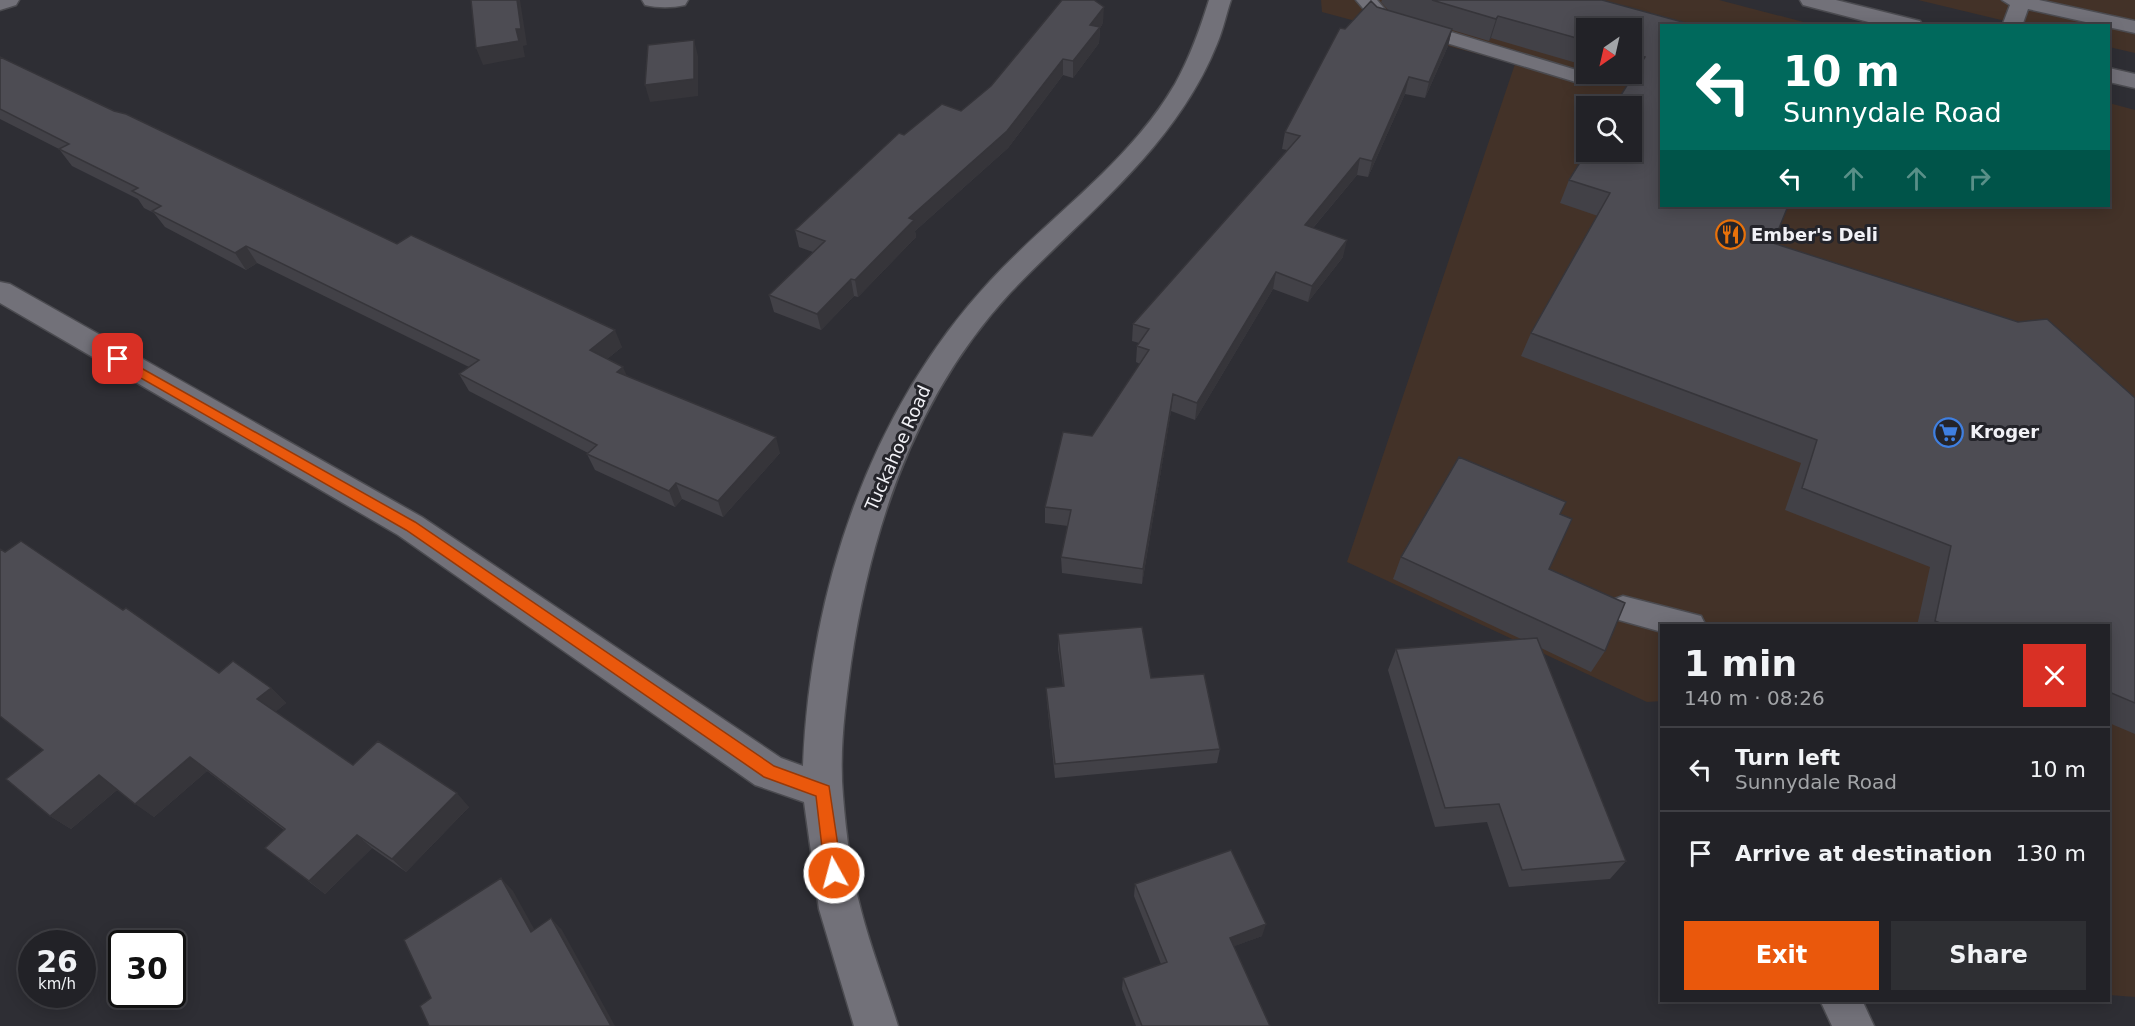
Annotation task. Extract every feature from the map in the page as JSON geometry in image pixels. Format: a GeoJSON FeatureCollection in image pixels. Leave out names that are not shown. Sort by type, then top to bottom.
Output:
{"type":"FeatureCollection","features":[{"type":"Feature","properties":{"kind":"street"},"geometry":{"type":"LineString","coordinates":[[0,4],[8,0]]}},
{"type":"Feature","properties":{"kind":"street"},"geometry":{"type":"LineString","coordinates":[[653,0],[677,0]]}},
{"type":"Feature","properties":{"kind":"street","name":"Tuckahoe Road"},"geometry":{"type":"LineString","coordinates":[[876,1026],[836,893],[823,791],[827,709],[836,640],[862,528],[880,477],[927,382],[978,311],[1138,150],[1180,97],[1208,42],[1220,0]]}},
{"type":"Feature","properties":{"kind":"street"},"geometry":{"type":"LineString","coordinates":[[1811,0],[1904,24]]}},
{"type":"Feature","properties":{"kind":"street"},"geometry":{"type":"LineString","coordinates":[[2110,75],[2135,81]]}},
{"type":"Feature","properties":{"kind":"street"},"geometry":{"type":"LineString","coordinates":[[0,291],[410,526],[769,772],[823,791]]}},
{"type":"Feature","properties":{"kind":"lane"},"geometry":{"type":"LineString","coordinates":[[1366,0],[1381,17],[1576,77]]}},
{"type":"Feature","properties":{"kind":"lane"},"geometry":{"type":"LineString","coordinates":[[2012,24],[2018,1],[2134,23]]}},
{"type":"Feature","properties":{"kind":"lane"},"geometry":{"type":"LineString","coordinates":[[1623,609],[1682,624]]}},
{"type":"Feature","properties":{"kind":"lane"},"geometry":{"type":"LineString","coordinates":[[1841,1002],[1854,1026]]}},
{"type":"Feature","properties":{"kind":"shaded area"},"geometry":{"type":"Polygon","coordinates":[[[1321,0],[1719,0],[1811,24],[1660,24],[1660,207],[2110,207],[2110,103],[2135,110],[2135,997],[2110,995],[2110,624],[1660,624],[1660,701],[1647,702],[1347,562],[1515,64],[1322,12],[1321,0]]]}},
{"type":"Feature","properties":{"kind":"shaded area"},"geometry":{"type":"Polygon","coordinates":[[[1918,0],[2135,0],[2135,53],[2110,47],[2110,24],[2018,24],[1918,0]]]}},
{"type":"Feature","properties":{"kind":"building"},"geometry":{"type":"Polygon","coordinates":[[[471,0],[517,0],[521,29],[516,29],[519,41],[476,48],[471,0]]]}},
{"type":"Feature","properties":{"kind":"building"},"geometry":{"type":"Polygon","coordinates":[[[1062,0],[1094,0],[1104,7],[1090,25],[1100,27],[1073,61],[1063,59],[1007,131],[909,218],[914,220],[855,280],[851,279],[817,314],[769,295],[825,241],[795,230],[899,133],[904,135],[942,104],[961,111],[991,86],[1062,0]]]}},
{"type":"Feature","properties":{"kind":"building"},"geometry":{"type":"Polygon","coordinates":[[[1432,0],[1602,0],[1690,24],[1660,24],[1660,207],[1788,207],[1773,243],[2018,322],[2047,319],[2135,398],[2135,703],[2110,692],[2110,624],[1942,624],[1935,621],[1951,546],[1802,488],[1817,440],[1531,333],[1610,193],[1569,180],[1580,162],[1642,162],[1642,96],[1620,96],[1628,84],[1642,84],[1642,62],[1645,57],[1642,56],[1642,18],[1576,18],[1576,38],[1498,16],[1496,19],[1432,0]]]}},
{"type":"Feature","properties":{"kind":"building"},"geometry":{"type":"Polygon","coordinates":[[[1371,1],[1377,7],[1452,29],[1429,82],[1409,77],[1372,161],[1360,158],[1305,225],[1347,240],[1312,286],[1276,272],[1197,403],[1173,394],[1143,569],[1061,557],[1071,510],[1045,507],[1063,432],[1092,436],[1149,350],[1137,346],[1149,329],[1133,324],[1300,136],[1285,132],[1340,28],[1345,29],[1371,1]]]}},
{"type":"Feature","properties":{"kind":"building"},"geometry":{"type":"Polygon","coordinates":[[[694,40],[694,79],[645,85],[648,45],[694,40]]]}},
{"type":"Feature","properties":{"kind":"building"},"geometry":{"type":"Polygon","coordinates":[[[0,57],[114,111],[126,114],[397,244],[411,235],[615,330],[590,350],[623,367],[617,372],[776,437],[718,501],[676,483],[669,491],[587,454],[597,445],[459,374],[479,360],[246,246],[235,253],[152,211],[161,206],[132,191],[138,188],[59,149],[69,144],[0,109],[0,57]]]}},
{"type":"Feature","properties":{"kind":"building"},"geometry":{"type":"Polygon","coordinates":[[[1459,457],[1566,502],[1560,514],[1572,519],[1549,569],[1625,603],[1605,651],[1401,557],[1459,457]]]}},
{"type":"Feature","properties":{"kind":"building"},"geometry":{"type":"Polygon","coordinates":[[[21,541],[123,610],[126,608],[219,673],[233,661],[271,688],[257,699],[353,765],[378,741],[457,793],[392,859],[357,835],[309,881],[265,848],[285,829],[190,757],[135,804],[99,775],[50,816],[6,779],[43,750],[0,716],[0,549],[5,552],[21,541]]]}},
{"type":"Feature","properties":{"kind":"building"},"geometry":{"type":"Polygon","coordinates":[[[1142,627],[1151,678],[1204,674],[1220,749],[1055,764],[1046,688],[1064,686],[1058,634],[1142,627]]]}},
{"type":"Feature","properties":{"kind":"building"},"geometry":{"type":"Polygon","coordinates":[[[1537,638],[1626,861],[1522,870],[1499,804],[1445,808],[1396,649],[1537,638]]]}},
{"type":"Feature","properties":{"kind":"building"},"geometry":{"type":"Polygon","coordinates":[[[1231,850],[1266,924],[1230,938],[1270,1026],[1142,1026],[1123,978],[1167,962],[1135,884],[1231,850]]]}},
{"type":"Feature","properties":{"kind":"building"},"geometry":{"type":"Polygon","coordinates":[[[501,878],[531,932],[551,918],[611,1026],[429,1026],[420,1006],[431,998],[404,940],[501,878]]]}},
{"type":"Feature","properties":{"kind":"place","name":"Ember's Deli"},"geometry":{"type":"Point","coordinates":[1730,235]}},
{"type":"Feature","properties":{"kind":"place","name":"Kroger"},"geometry":{"type":"Point","coordinates":[1949,432]}},
{"type":"Feature","properties":{"kind":"route"},"geometry":{"type":"LineString","coordinates":[[118,359],[410,526],[769,772],[823,791],[834,873]]}}]}
